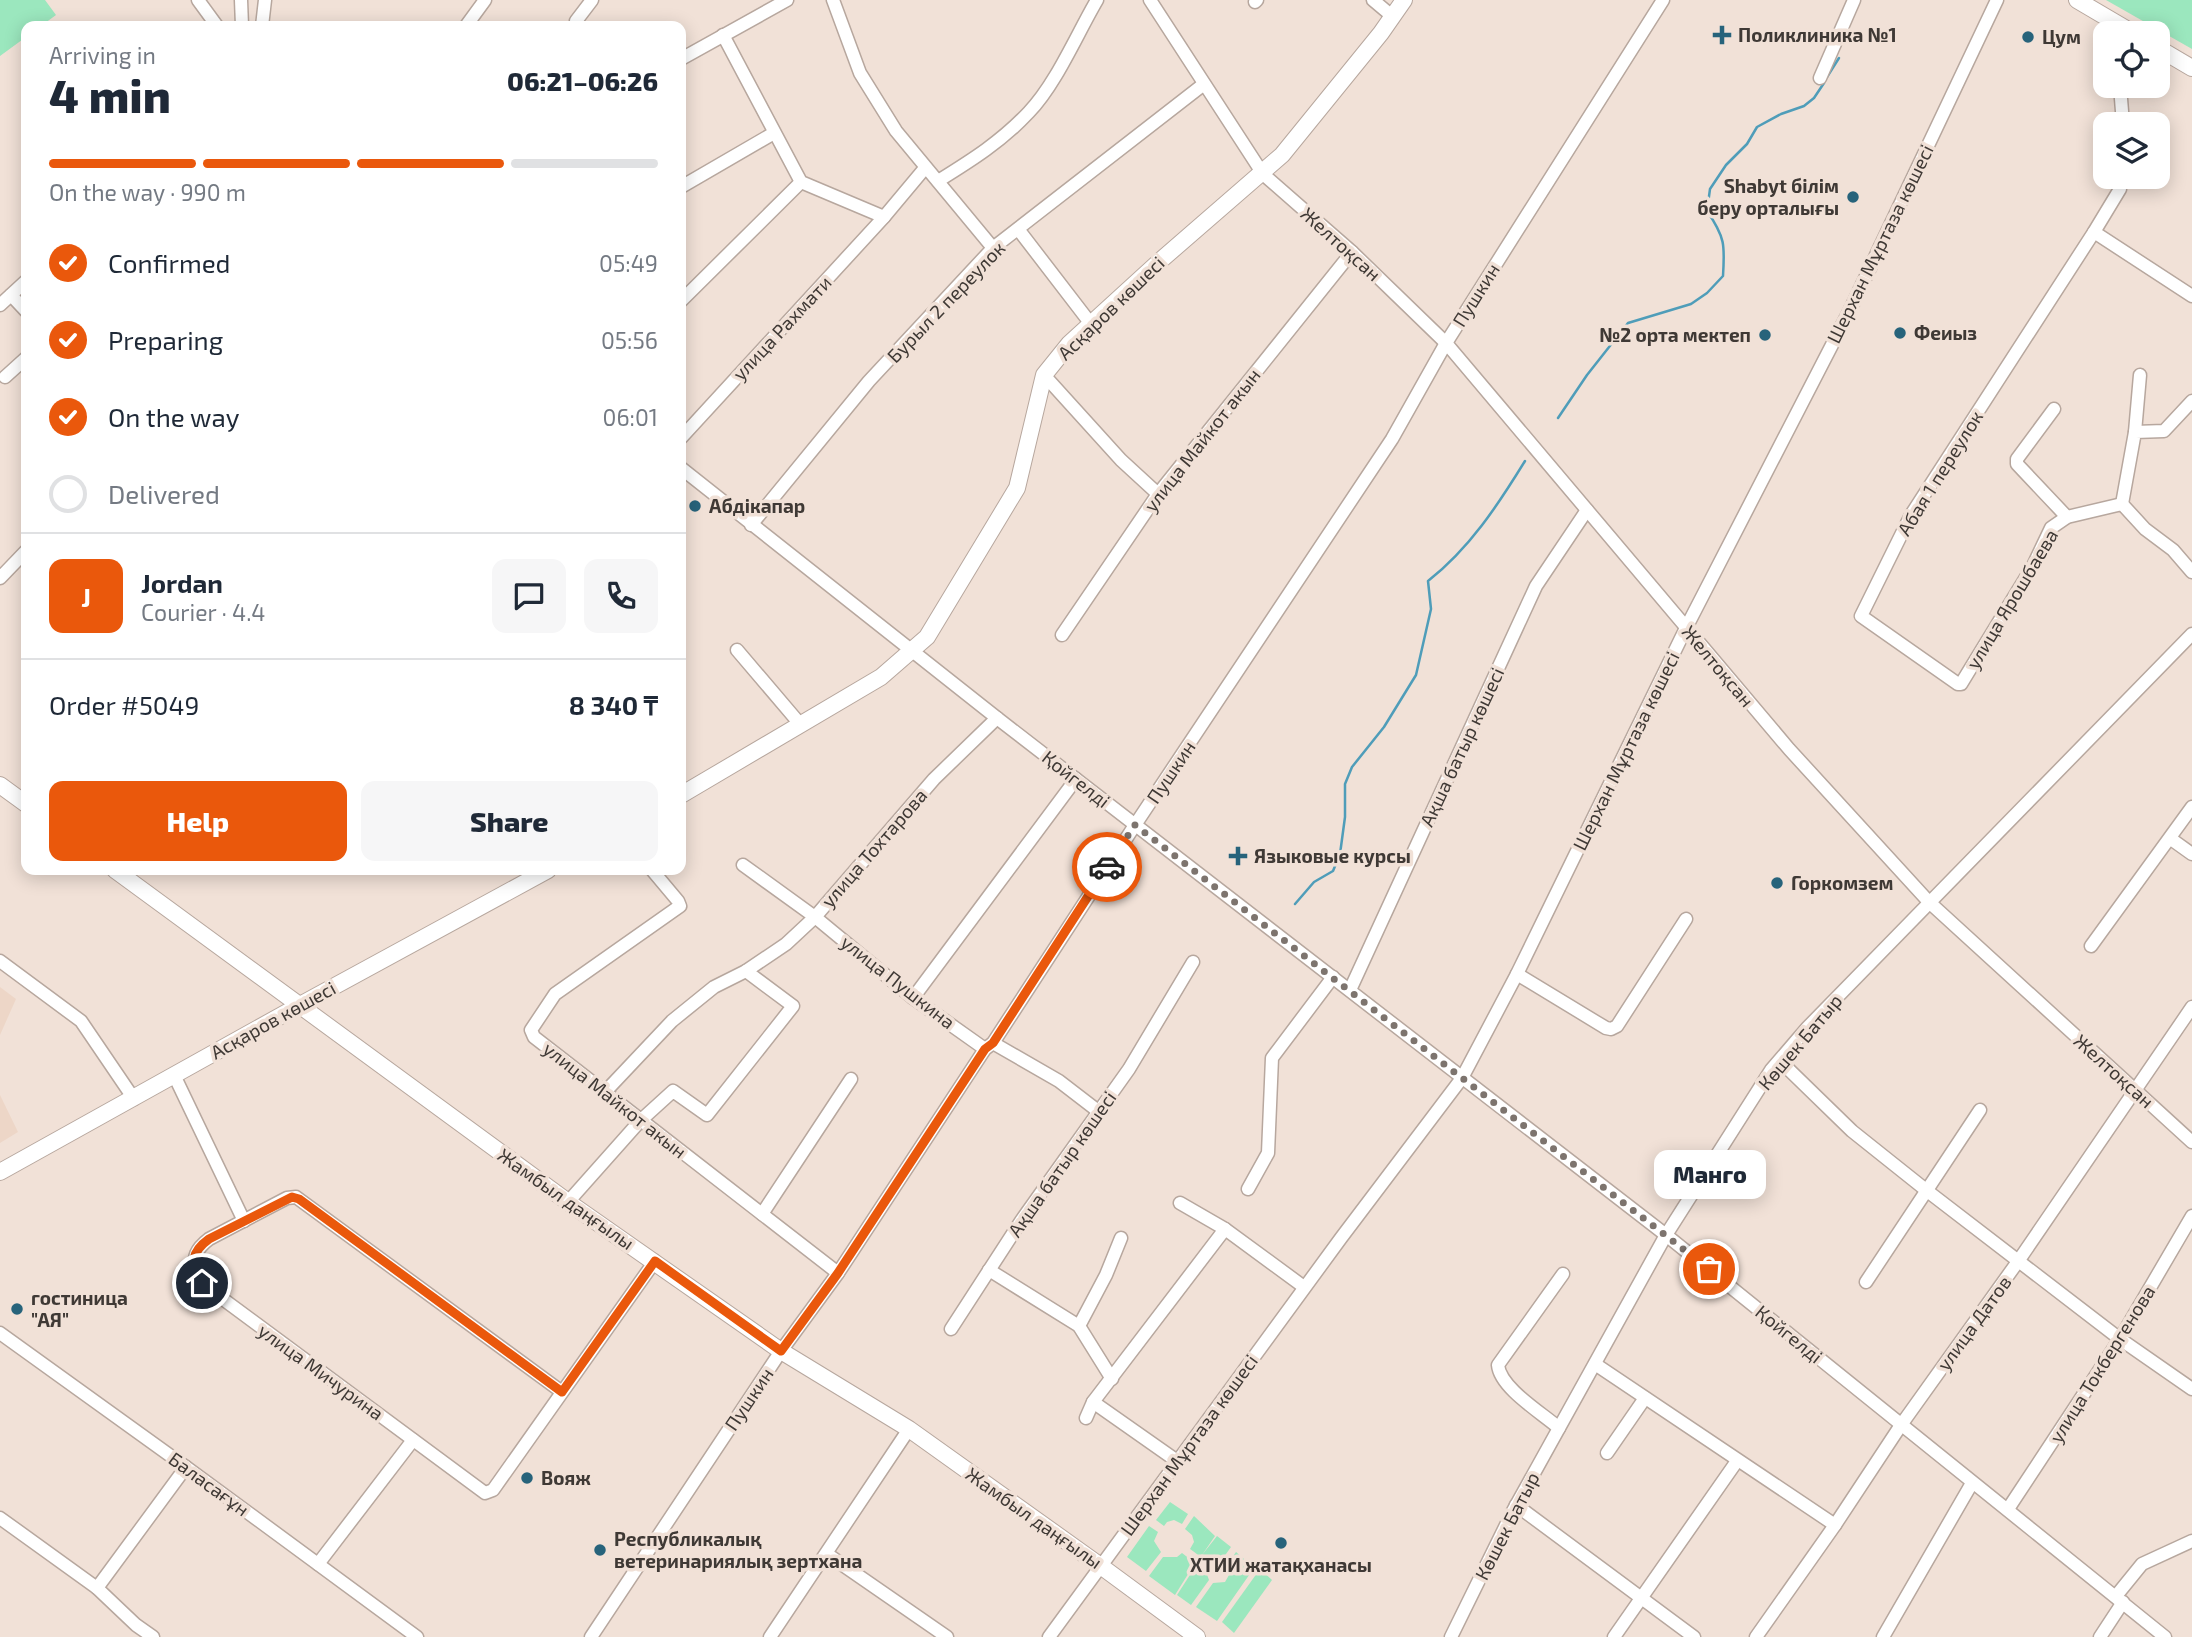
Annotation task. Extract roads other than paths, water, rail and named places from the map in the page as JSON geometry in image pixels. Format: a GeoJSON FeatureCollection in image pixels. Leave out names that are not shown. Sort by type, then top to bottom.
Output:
{"type":"FeatureCollection","features":[{"type":"Feature","properties":{"kind":"main road","name":"Асқаров көшесі"},"geometry":{"type":"LineString","coordinates":[[686,792],[880,677],[927,638],[1017,488],[1044,375],[1069,344],[1282,155],[1381,33],[1404,0]]}},
{"type":"Feature","properties":{"kind":"main road"},"geometry":{"type":"LineString","coordinates":[[2077,0],[2110,21]]}},
{"type":"Feature","properties":{"kind":"main road"},"geometry":{"type":"LineString","coordinates":[[2170,55],[2192,68]]}},
{"type":"Feature","properties":{"kind":"main road"},"geometry":{"type":"LineString","coordinates":[[0,785],[21,797]]}},
{"type":"Feature","properties":{"kind":"main road","name":"Жамбыл даңғылы"},"geometry":{"type":"LineString","coordinates":[[128,875],[299,1005],[568,1202],[781,1351],[909,1429],[1197,1637]]}},
{"type":"Feature","properties":{"kind":"main road","name":"Асқаров көшесі"},"geometry":{"type":"LineString","coordinates":[[0,1172],[539,875]]}},
{"type":"Feature","properties":{"kind":"street"},"geometry":{"type":"LineString","coordinates":[[198,0],[213,21]]}},
{"type":"Feature","properties":{"kind":"street"},"geometry":{"type":"LineString","coordinates":[[241,0],[242,21]]}},
{"type":"Feature","properties":{"kind":"street"},"geometry":{"type":"LineString","coordinates":[[263,21],[265,0]]}},
{"type":"Feature","properties":{"kind":"street"},"geometry":{"type":"LineString","coordinates":[[470,21],[485,0]]}},
{"type":"Feature","properties":{"kind":"street"},"geometry":{"type":"LineString","coordinates":[[576,21],[592,0]]}},
{"type":"Feature","properties":{"kind":"street"},"geometry":{"type":"LineString","coordinates":[[686,56],[787,0]]}},
{"type":"Feature","properties":{"kind":"street"},"geometry":{"type":"LineString","coordinates":[[833,0],[860,73],[896,131],[993,248]]}},
{"type":"Feature","properties":{"kind":"street"},"geometry":{"type":"LineString","coordinates":[[938,181],[992,147],[1031,111],[1050,85],[1097,0]]}},
{"type":"Feature","properties":{"kind":"street","name":"Желтоқсан"},"geometry":{"type":"LineString","coordinates":[[1150,0],[1263,174],[1352,252],[1446,343],[1788,749],[1929,902],[2192,1142]]}},
{"type":"Feature","properties":{"kind":"street"},"geometry":{"type":"LineString","coordinates":[[1373,0],[1392,16]]}},
{"type":"Feature","properties":{"kind":"street","name":"Пушкин"},"geometry":{"type":"LineString","coordinates":[[591,1637],[781,1351],[838,1273],[1392,439],[1446,343],[1663,0]]}},
{"type":"Feature","properties":{"kind":"street"},"geometry":{"type":"LineString","coordinates":[[1820,78],[1854,0]]}},
{"type":"Feature","properties":{"kind":"street","name":"Шерхан Мұртаза көшесі"},"geometry":{"type":"LineString","coordinates":[[1049,1637],[1304,1287],[1462,1078],[1517,974],[1686,628],[1851,308],[1997,0]]}},
{"type":"Feature","properties":{"kind":"street"},"geometry":{"type":"LineString","coordinates":[[723,35],[801,182],[884,217]]}},
{"type":"Feature","properties":{"kind":"street","name":"Бурыл 2 переулок"},"geometry":{"type":"LineString","coordinates":[[751,524],[869,381],[993,248],[1204,84]]}},
{"type":"Feature","properties":{"kind":"street"},"geometry":{"type":"LineString","coordinates":[[686,184],[774,133]]}},
{"type":"Feature","properties":{"kind":"street","name":"улица Рахмати"},"geometry":{"type":"LineString","coordinates":[[686,433],[884,217],[925,168]]}},
{"type":"Feature","properties":{"kind":"street"},"geometry":{"type":"LineString","coordinates":[[686,296],[801,182]]}},
{"type":"Feature","properties":{"kind":"street","name":"Абая 1 переулок"},"geometry":{"type":"LineString","coordinates":[[1961,684],[1861,618],[1861,614],[1911,515],[2120,189]]}},
{"type":"Feature","properties":{"kind":"street"},"geometry":{"type":"LineString","coordinates":[[1018,229],[1091,324]]}},
{"type":"Feature","properties":{"kind":"street"},"geometry":{"type":"LineString","coordinates":[[2094,232],[2192,296]]}},
{"type":"Feature","properties":{"kind":"street","name":"улица Майкот акын"},"geometry":{"type":"LineString","coordinates":[[1062,635],[1158,494],[1352,252]]}},
{"type":"Feature","properties":{"kind":"street"},"geometry":{"type":"LineString","coordinates":[[0,305],[21,286]]}},
{"type":"Feature","properties":{"kind":"street"},"geometry":{"type":"LineString","coordinates":[[11,295],[21,306]]}},
{"type":"Feature","properties":{"kind":"street"},"geometry":{"type":"LineString","coordinates":[[5,377],[21,363]]}},
{"type":"Feature","properties":{"kind":"street"},"geometry":{"type":"LineString","coordinates":[[1044,375],[1121,460],[1158,494]]}},
{"type":"Feature","properties":{"kind":"street"},"geometry":{"type":"LineString","coordinates":[[2140,375],[2135,432],[2122,504],[2145,529],[2173,550],[2192,572]]}},
{"type":"Feature","properties":{"kind":"street"},"geometry":{"type":"LineString","coordinates":[[2135,432],[2164,431],[2192,401]]}},
{"type":"Feature","properties":{"kind":"street","name":"улица Ярошбаева"},"geometry":{"type":"LineString","coordinates":[[2054,409],[2017,459],[2017,464],[2067,517]]}},
{"type":"Feature","properties":{"kind":"street","name":"Қойгелді"},"geometry":{"type":"LineString","coordinates":[[686,472],[911,652],[1666,1235],[2165,1637]]}},
{"type":"Feature","properties":{"kind":"street","name":"улица Ярошбаева"},"geometry":{"type":"LineString","coordinates":[[1961,684],[2033,566],[2051,528],[2067,517],[2122,504]]}},
{"type":"Feature","properties":{"kind":"street","name":"Ақша батыр көшесі"},"geometry":{"type":"LineString","coordinates":[[1350,990],[1536,586],[1587,510]]}},
{"type":"Feature","properties":{"kind":"street"},"geometry":{"type":"LineString","coordinates":[[0,578],[21,556]]}},
{"type":"Feature","properties":{"kind":"street","name":"Көшек Батыр"},"geometry":{"type":"LineString","coordinates":[[1451,1637],[1516,1505],[1666,1235],[1771,1070],[1808,1027],[2192,634]]}},
{"type":"Feature","properties":{"kind":"street"},"geometry":{"type":"LineString","coordinates":[[737,650],[800,724]]}},
{"type":"Feature","properties":{"kind":"street","name":"улица Тохтарова"},"geometry":{"type":"LineString","coordinates":[[605,1092],[672,1021],[714,987],[746,971],[786,944],[815,916],[934,779],[997,718]]}},
{"type":"Feature","properties":{"kind":"street"},"geometry":{"type":"LineString","coordinates":[[913,998],[1076,779]]}},
{"type":"Feature","properties":{"kind":"street"},"geometry":{"type":"LineString","coordinates":[[2091,946],[2192,807]]}},
{"type":"Feature","properties":{"kind":"street"},"geometry":{"type":"LineString","coordinates":[[2171,839],[2192,854]]}},
{"type":"Feature","properties":{"kind":"street","name":"улица Пушкина"},"geometry":{"type":"LineString","coordinates":[[743,865],[815,916],[913,998],[989,1046],[1059,1081],[1098,1111]]}},
{"type":"Feature","properties":{"kind":"street","name":"улица Майкот акын"},"geometry":{"type":"LineString","coordinates":[[656,875],[680,906],[555,994],[531,1030],[534,1037],[838,1273]]}},
{"type":"Feature","properties":{"kind":"street"},"geometry":{"type":"LineString","coordinates":[[1517,974],[1611,1029],[1617,1026],[1686,919]]}},
{"type":"Feature","properties":{"kind":"street"},"geometry":{"type":"LineString","coordinates":[[0,961],[81,1021],[134,1099]]}},
{"type":"Feature","properties":{"kind":"street","name":"Ақша батыр көшесі"},"geometry":{"type":"LineString","coordinates":[[951,1329],[1021,1221],[1129,1069],[1193,962]]}},
{"type":"Feature","properties":{"kind":"street"},"geometry":{"type":"LineString","coordinates":[[568,1202],[640,1121],[673,1091],[707,1115],[793,1006],[746,971]]}},
{"type":"Feature","properties":{"kind":"street"},"geometry":{"type":"LineString","coordinates":[[1248,1189],[1268,1153],[1272,1058],[1333,977]]}},
{"type":"Feature","properties":{"kind":"street","name":"улица Датов"},"geometry":{"type":"LineString","coordinates":[[1756,1637],[2192,1007]]}},
{"type":"Feature","properties":{"kind":"street"},"geometry":{"type":"LineString","coordinates":[[1780,1060],[1852,1131],[2120,1339],[2192,1389]]}},
{"type":"Feature","properties":{"kind":"street"},"geometry":{"type":"LineString","coordinates":[[174,1075],[244,1222]]}},
{"type":"Feature","properties":{"kind":"street"},"geometry":{"type":"LineString","coordinates":[[762,1214],[850,1079]]}},
{"type":"Feature","properties":{"kind":"street"},"geometry":{"type":"LineString","coordinates":[[1866,1282],[1980,1110]]}},
{"type":"Feature","properties":{"kind":"street","name":"улица Мичурина"},"geometry":{"type":"LineString","coordinates":[[562,1392],[299,1199],[287,1198],[198,1247],[194,1262],[195,1273],[202,1283],[485,1493],[493,1490],[655,1261]]}},
{"type":"Feature","properties":{"kind":"street"},"geometry":{"type":"LineString","coordinates":[[1180,1203],[1225,1228],[1304,1287]]}},
{"type":"Feature","properties":{"kind":"street","name":"улица Токбергенова"},"geometry":{"type":"LineString","coordinates":[[2008,1509],[2120,1339],[2192,1216]]}},
{"type":"Feature","properties":{"kind":"street"},"geometry":{"type":"LineString","coordinates":[[1086,1418],[1093,1402],[1225,1228]]}},
{"type":"Feature","properties":{"kind":"street"},"geometry":{"type":"LineString","coordinates":[[1079,1326],[1106,1275],[1121,1238]]}},
{"type":"Feature","properties":{"kind":"street"},"geometry":{"type":"LineString","coordinates":[[989,1270],[1079,1326],[1112,1379]]}},
{"type":"Feature","properties":{"kind":"street"},"geometry":{"type":"LineString","coordinates":[[1559,1428],[1512,1390],[1501,1378],[1499,1365],[1563,1274]]}},
{"type":"Feature","properties":{"kind":"street","name":"Баласағұн"},"geometry":{"type":"LineString","coordinates":[[0,1333],[417,1637]]}},
{"type":"Feature","properties":{"kind":"street"},"geometry":{"type":"LineString","coordinates":[[1595,1364],[1835,1525]]}},
{"type":"Feature","properties":{"kind":"street"},"geometry":{"type":"LineString","coordinates":[[1607,1452],[1644,1398]]}},
{"type":"Feature","properties":{"kind":"street"},"geometry":{"type":"LineString","coordinates":[[1093,1402],[1177,1461]]}},
{"type":"Feature","properties":{"kind":"street"},"geometry":{"type":"LineString","coordinates":[[770,1637],[909,1429]]}},
{"type":"Feature","properties":{"kind":"street"},"geometry":{"type":"LineString","coordinates":[[318,1564],[414,1440]]}},
{"type":"Feature","properties":{"kind":"street"},"geometry":{"type":"LineString","coordinates":[[1614,1637],[1737,1461]]}},
{"type":"Feature","properties":{"kind":"street"},"geometry":{"type":"LineString","coordinates":[[97,1588],[186,1467]]}},
{"type":"Feature","properties":{"kind":"street"},"geometry":{"type":"LineString","coordinates":[[1883,1637],[1972,1483]]}},
{"type":"Feature","properties":{"kind":"street"},"geometry":{"type":"LineString","coordinates":[[1516,1505],[1694,1637]]}},
{"type":"Feature","properties":{"kind":"street"},"geometry":{"type":"LineString","coordinates":[[0,1518],[97,1588],[136,1625],[153,1637]]}},
{"type":"Feature","properties":{"kind":"street"},"geometry":{"type":"LineString","coordinates":[[2100,1637],[2119,1599],[2142,1564],[2192,1541]]}},
{"type":"Feature","properties":{"kind":"street"},"geometry":{"type":"LineString","coordinates":[[827,1553],[940,1635]]}},
{"type":"Feature","properties":{"kind":"street"},"geometry":{"type":"LineString","coordinates":[[128,1637],[136,1625]]}},
{"type":"Feature","properties":{"kind":"waterway"},"geometry":{"type":"LineString","coordinates":[[1827,77],[1839,58]]}},
{"type":"Feature","properties":{"kind":"waterway"},"geometry":{"type":"LineString","coordinates":[[1558,418],[1587,375],[1628,323],[1691,304],[1707,293],[1723,276],[1722,242],[1707,211],[1710,189],[1726,165],[1747,144],[1757,127],[1804,106],[1814,98],[1824,83]]}},
{"type":"Feature","properties":{"kind":"waterway"},"geometry":{"type":"LineString","coordinates":[[1295,904],[1314,882],[1333,871],[1340,854],[1345,817],[1345,784],[1352,767],[1384,727],[1416,675],[1431,609],[1428,581],[1470,541],[1525,461]]}},
{"type":"Feature","properties":{"kind":"place","name":"Поликлиника №1"},"geometry":{"type":"Point","coordinates":[1722,35]}},
{"type":"Feature","properties":{"kind":"place","name":"Цум"},"geometry":{"type":"Point","coordinates":[2028,37]}},
{"type":"Feature","properties":{"kind":"place","name":"Shabyt білім беру орталығы"},"geometry":{"type":"Point","coordinates":[1853,197]}},
{"type":"Feature","properties":{"kind":"place","name":"Феиыз"},"geometry":{"type":"Point","coordinates":[1900,333]}},
{"type":"Feature","properties":{"kind":"place","name":"№2 орта мектеп"},"geometry":{"type":"Point","coordinates":[1765,335]}},
{"type":"Feature","properties":{"kind":"place","name":"Абдiкапар"},"geometry":{"type":"Point","coordinates":[695,506]}},
{"type":"Feature","properties":{"kind":"place","name":"Языковые курсы"},"geometry":{"type":"Point","coordinates":[1238,856]}},
{"type":"Feature","properties":{"kind":"place","name":"Горкомзем"},"geometry":{"type":"Point","coordinates":[1777,883]}},
{"type":"Feature","properties":{"kind":"place","name":"Манго"},"geometry":{"type":"Point","coordinates":[1709,1269]}},
{"type":"Feature","properties":{"kind":"place","name":"гостиница \"АЯ\""},"geometry":{"type":"Point","coordinates":[17,1309]}},
{"type":"Feature","properties":{"kind":"place","name":"Вояж"},"geometry":{"type":"Point","coordinates":[527,1478]}},
{"type":"Feature","properties":{"kind":"place","name":"ХТИИ жатақханасы"},"geometry":{"type":"Point","coordinates":[1281,1543]}},
{"type":"Feature","properties":{"kind":"place","name":"Республикалық ветеринариялық зертхана"},"geometry":{"type":"Point","coordinates":[600,1550]}}]}
